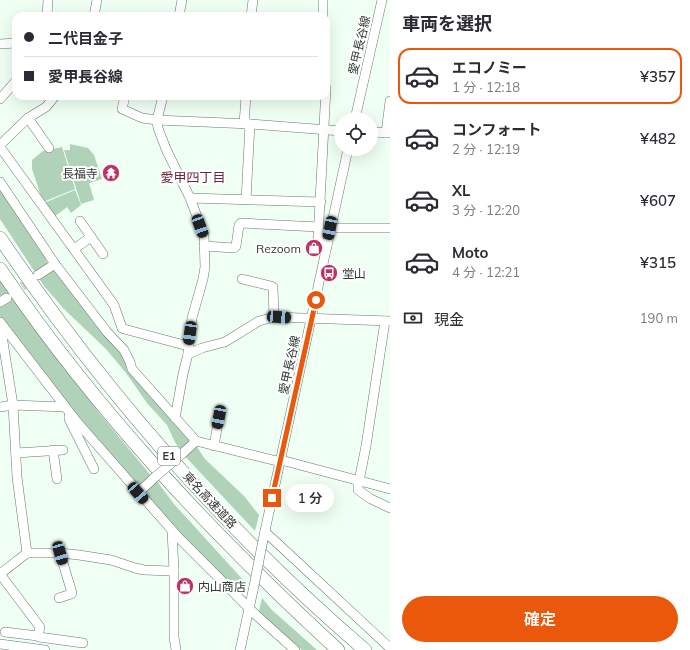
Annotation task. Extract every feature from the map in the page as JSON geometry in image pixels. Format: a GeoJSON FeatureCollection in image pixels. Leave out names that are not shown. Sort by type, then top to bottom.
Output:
{"type":"FeatureCollection","features":[{"type":"Feature","properties":{"kind":"highway","name":"東名高速道路"},"geometry":{"type":"LineString","coordinates":[[0,238],[35,289],[72,338],[155,440],[250,543],[365,650]]}},
{"type":"Feature","properties":{"kind":"highway","name":"東名高速道路"},"geometry":{"type":"LineString","coordinates":[[0,269],[56,346],[157,468],[235,552],[338,650]]}},
{"type":"Feature","properties":{"kind":"street"},"geometry":{"type":"LineString","coordinates":[[47,12],[48,0]]}},
{"type":"Feature","properties":{"kind":"street"},"geometry":{"type":"LineString","coordinates":[[95,12],[97,0]]}},
{"type":"Feature","properties":{"kind":"street"},"geometry":{"type":"LineString","coordinates":[[180,12],[182,0]]}},
{"type":"Feature","properties":{"kind":"street"},"geometry":{"type":"LineString","coordinates":[[252,0],[252,12]]}},
{"type":"Feature","properties":{"kind":"street"},"geometry":{"type":"LineString","coordinates":[[323,0],[323,12]]}},
{"type":"Feature","properties":{"kind":"street","name":"愛甲長谷線"},"geometry":{"type":"LineString","coordinates":[[357,112],[382,0]]}},
{"type":"Feature","properties":{"kind":"street"},"geometry":{"type":"LineString","coordinates":[[0,44],[12,43]]}},
{"type":"Feature","properties":{"kind":"street"},"geometry":{"type":"LineString","coordinates":[[0,99],[12,86]]}},
{"type":"Feature","properties":{"kind":"street"},"geometry":{"type":"LineString","coordinates":[[52,100],[46,107],[28,118],[0,146],[116,309],[122,328]]}},
{"type":"Feature","properties":{"kind":"street"},"geometry":{"type":"LineString","coordinates":[[124,100],[122,108],[142,118],[334,131]]}},
{"type":"Feature","properties":{"kind":"street"},"geometry":{"type":"LineString","coordinates":[[162,100],[158,128],[166,149],[190,198],[204,235],[205,267],[192,318],[188,350],[174,418]]}},
{"type":"Feature","properties":{"kind":"street"},"geometry":{"type":"LineString","coordinates":[[246,100],[246,200]]}},
{"type":"Feature","properties":{"kind":"street"},"geometry":{"type":"LineString","coordinates":[[325,100],[318,240],[327,246]]}},
{"type":"Feature","properties":{"kind":"street"},"geometry":{"type":"LineString","coordinates":[[378,132],[388,133],[390,102]]}},
{"type":"Feature","properties":{"kind":"street"},"geometry":{"type":"LineString","coordinates":[[28,118],[49,148]]}},
{"type":"Feature","properties":{"kind":"street","name":"愛甲長谷線"},"geometry":{"type":"LineString","coordinates":[[249,608],[346,156]]}},
{"type":"Feature","properties":{"kind":"street"},"geometry":{"type":"LineString","coordinates":[[0,182],[55,264],[111,338],[124,350],[132,369],[196,441],[277,461],[281,460],[390,489]]}},
{"type":"Feature","properties":{"kind":"street"},"geometry":{"type":"LineString","coordinates":[[190,198],[321,202]]}},
{"type":"Feature","properties":{"kind":"street"},"geometry":{"type":"LineString","coordinates":[[80,221],[103,254]]}},
{"type":"Feature","properties":{"kind":"street"},"geometry":{"type":"LineString","coordinates":[[204,246],[234,248],[236,246],[239,225],[241,223],[319,227]]}},
{"type":"Feature","properties":{"kind":"street"},"geometry":{"type":"LineString","coordinates":[[330,228],[390,228]]}},
{"type":"Feature","properties":{"kind":"street"},"geometry":{"type":"LineString","coordinates":[[74,249],[91,237]]}},
{"type":"Feature","properties":{"kind":"street"},"geometry":{"type":"LineString","coordinates":[[38,275],[55,264]]}},
{"type":"Feature","properties":{"kind":"street"},"geometry":{"type":"LineString","coordinates":[[246,278],[269,282],[273,287],[274,316]]}},
{"type":"Feature","properties":{"kind":"street"},"geometry":{"type":"LineString","coordinates":[[122,328],[188,350],[225,342],[259,321],[274,316],[388,321],[366,446],[358,481],[358,490],[371,499],[390,508]]}},
{"type":"Feature","properties":{"kind":"street"},"geometry":{"type":"LineString","coordinates":[[0,322],[1,338],[13,405],[19,497],[27,553]]}},
{"type":"Feature","properties":{"kind":"street"},"geometry":{"type":"LineString","coordinates":[[0,322],[67,410],[172,531],[249,608],[295,650]]}},
{"type":"Feature","properties":{"kind":"street"},"geometry":{"type":"LineString","coordinates":[[111,338],[122,328]]}},
{"type":"Feature","properties":{"kind":"street"},"geometry":{"type":"LineString","coordinates":[[0,407],[13,405],[67,410]]}},
{"type":"Feature","properties":{"kind":"street"},"geometry":{"type":"LineString","coordinates":[[67,410],[69,419],[91,466]]}},
{"type":"Feature","properties":{"kind":"street"},"geometry":{"type":"LineString","coordinates":[[214,446],[219,417]]}},
{"type":"Feature","properties":{"kind":"street"},"geometry":{"type":"LineString","coordinates":[[138,493],[196,441]]}},
{"type":"Feature","properties":{"kind":"street"},"geometry":{"type":"LineString","coordinates":[[53,450],[55,476]]}},
{"type":"Feature","properties":{"kind":"street"},"geometry":{"type":"LineString","coordinates":[[16,453],[63,450]]}},
{"type":"Feature","properties":{"kind":"street"},"geometry":{"type":"LineString","coordinates":[[172,531],[174,570],[174,636],[176,650]]}},
{"type":"Feature","properties":{"kind":"street"},"geometry":{"type":"LineString","coordinates":[[264,536],[276,540],[308,572],[390,648]]}},
{"type":"Feature","properties":{"kind":"street"},"geometry":{"type":"LineString","coordinates":[[38,636],[40,627],[0,574],[27,553],[60,553],[111,560],[144,570],[174,570]]}},
{"type":"Feature","properties":{"kind":"street"},"geometry":{"type":"LineString","coordinates":[[59,598],[72,593],[60,553]]}},
{"type":"Feature","properties":{"kind":"street"},"geometry":{"type":"LineString","coordinates":[[240,650],[249,608]]}},
{"type":"Feature","properties":{"kind":"street"},"geometry":{"type":"LineString","coordinates":[[5,632],[83,643]]}},
{"type":"Feature","properties":{"kind":"street"},"geometry":{"type":"LineString","coordinates":[[61,650],[62,640]]}},
{"type":"Feature","properties":{"kind":"street"},"geometry":{"type":"LineString","coordinates":[[0,644],[44,650]]}},
{"type":"Feature","properties":{"kind":"green space"},"geometry":{"type":"Polygon","coordinates":[[[70,144],[88,148],[94,155],[102,179],[89,183],[94,200],[81,204],[64,150],[70,150],[70,144]]]}},
{"type":"Feature","properties":{"kind":"green space"},"geometry":{"type":"Polygon","coordinates":[[[62,147],[75,189],[43,202],[32,169],[32,160],[43,151],[62,147]]]}},
{"type":"Feature","properties":{"kind":"green space"},"geometry":{"type":"Polygon","coordinates":[[[0,187],[42,249],[49,268],[57,273],[123,351],[193,441],[205,459],[244,496],[259,515],[255,531],[181,452],[167,425],[147,403],[126,373],[106,349],[64,309],[44,286],[0,219],[0,187]]]}},
{"type":"Feature","properties":{"kind":"green space"},"geometry":{"type":"Polygon","coordinates":[[[75,190],[81,205],[71,213],[67,207],[54,217],[44,203],[75,190]]]}},
{"type":"Feature","properties":{"kind":"green space"},"geometry":{"type":"Polygon","coordinates":[[[0,280],[99,413],[153,478],[151,486],[158,481],[174,504],[245,582],[238,590],[185,540],[139,488],[69,405],[0,317],[0,280]]]}},
{"type":"Feature","properties":{"kind":"green space"},"geometry":{"type":"Polygon","coordinates":[[[262,598],[272,610],[317,650],[302,650],[259,611],[262,598]]]}},
{"type":"Feature","properties":{"kind":"tunnel"},"geometry":{"type":"LineString","coordinates":[[11,294],[35,278]]}},
{"type":"Feature","properties":{"kind":"place","name":"長福寺"},"geometry":{"type":"Point","coordinates":[111,173]}},
{"type":"Feature","properties":{"kind":"place","name":"Rezoom"},"geometry":{"type":"Point","coordinates":[314,248]}},
{"type":"Feature","properties":{"kind":"place","name":"堂山"},"geometry":{"type":"Point","coordinates":[329,273]}},
{"type":"Feature","properties":{"kind":"place","name":"内山商店"},"geometry":{"type":"Point","coordinates":[185,586]}},
{"type":"Feature","properties":{"kind":"district","name":"愛甲四丁目"},"geometry":{"type":"Point","coordinates":[193,177]}},
{"type":"Feature","properties":{"kind":"route"},"geometry":{"type":"LineString","coordinates":[[272,498],[316,300]]}}]}
